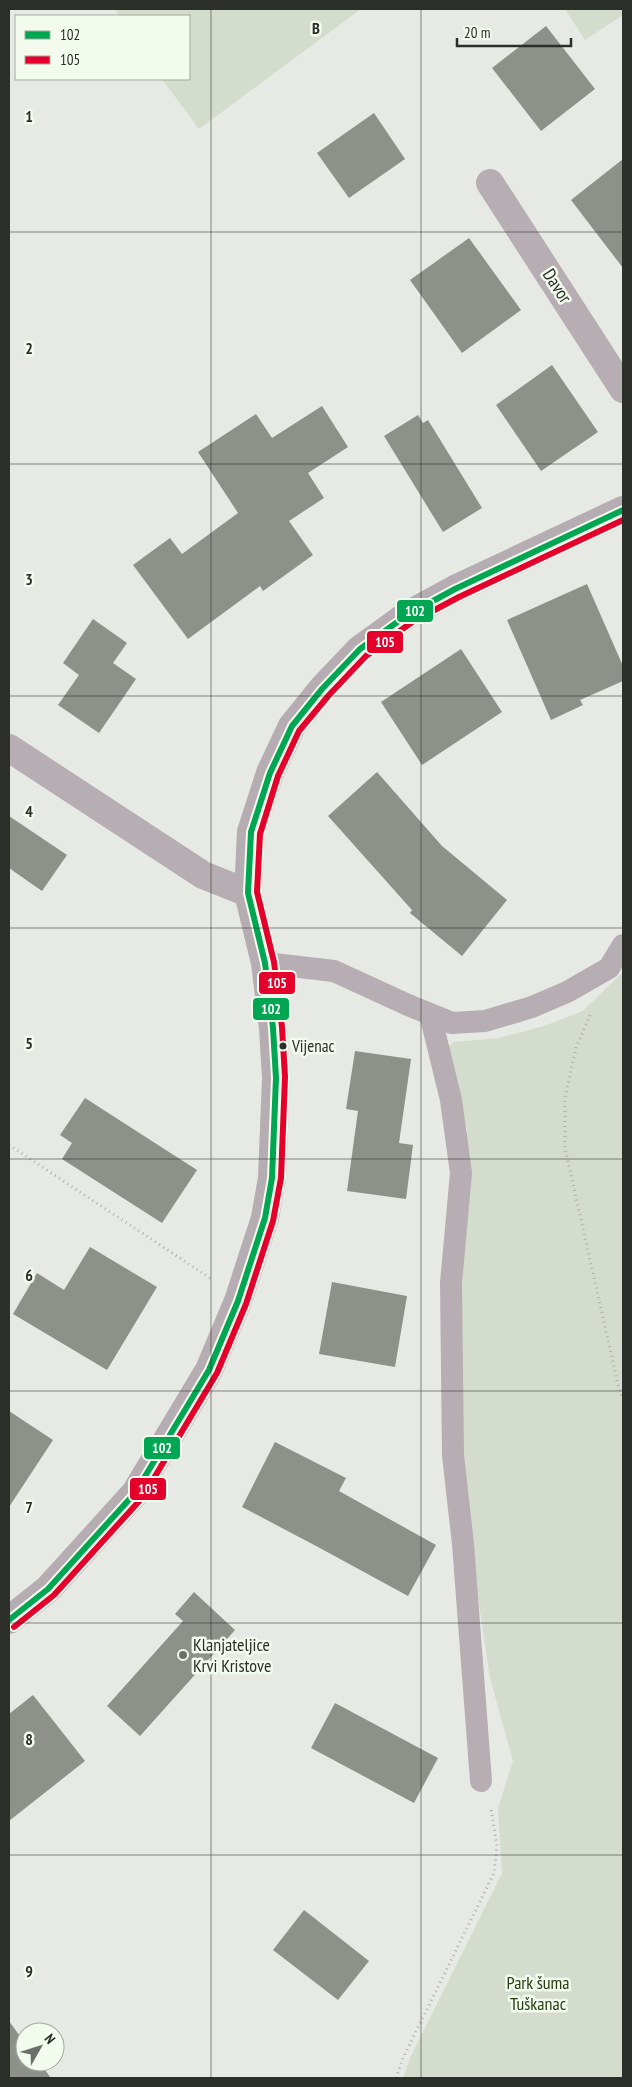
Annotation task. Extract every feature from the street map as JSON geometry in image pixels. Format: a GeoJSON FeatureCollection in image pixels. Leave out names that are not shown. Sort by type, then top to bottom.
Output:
{"type":"FeatureCollection","features":[{"type":"Feature","properties":{"kind":"street","name":"Davor"},"geometry":{"type":"LineString","coordinates":[[490,183],[623,389]]}},
{"type":"Feature","properties":{"kind":"street"},"geometry":{"type":"LineString","coordinates":[[9,1620],[48,1589],[136,1493],[209,1370],[238,1301],[265,1218],[272,1178],[276,1078],[273,1028],[265,963],[248,893],[252,832],[270,773],[292,726],[322,689],[360,648],[407,615],[455,589],[623,510]]}},
{"type":"Feature","properties":{"kind":"street"},"geometry":{"type":"LineString","coordinates":[[9,748],[203,875],[248,893]]}},
{"type":"Feature","properties":{"kind":"lane"},"geometry":{"type":"LineString","coordinates":[[265,963],[334,971],[452,1023],[485,1021],[532,1007],[567,992],[609,968],[623,944]]}},
{"type":"Feature","properties":{"kind":"lane"},"geometry":{"type":"LineString","coordinates":[[430,1014],[451,1100],[461,1173],[451,1283],[453,1455],[469,1621],[481,1781]]}},
{"type":"Feature","properties":{"kind":"path"},"geometry":{"type":"LineString","coordinates":[[609,968],[576,1048],[565,1097],[565,1148],[618,1385],[623,1399]]}},
{"type":"Feature","properties":{"kind":"path"},"geometry":{"type":"LineString","coordinates":[[9,1145],[218,1283]]}},
{"type":"Feature","properties":{"kind":"path"},"geometry":{"type":"LineString","coordinates":[[396,2078],[403,2058],[494,1873],[497,1846],[493,1815],[481,1781]]}},
{"type":"Feature","properties":{"kind":"green space"},"geometry":{"type":"Polygon","coordinates":[[[115,9],[361,9],[199,129],[163,80],[190,80],[190,15],[118,15],[115,9]]]}},
{"type":"Feature","properties":{"kind":"green space"},"geometry":{"type":"Polygon","coordinates":[[[565,9],[623,9],[623,15],[585,40],[565,9]]]}},
{"type":"Feature","properties":{"kind":"green space","name":"Park šuma Tuškanac"},"geometry":{"type":"Polygon","coordinates":[[[623,972],[623,2078],[403,2078],[410,2058],[502,1873],[498,1808],[513,1761],[490,1678],[470,1544],[460,1425],[459,1230],[467,1129],[445,1049],[454,1042],[499,1038],[544,1026],[583,1011],[623,972]]]}},
{"type":"Feature","properties":{"kind":"building"},"geometry":{"type":"Polygon","coordinates":[[[546,26],[595,89],[541,131],[492,68],[546,26]]]}},
{"type":"Feature","properties":{"kind":"building"},"geometry":{"type":"Polygon","coordinates":[[[374,113],[405,159],[349,198],[317,153],[374,113]]]}},
{"type":"Feature","properties":{"kind":"building"},"geometry":{"type":"Polygon","coordinates":[[[623,159],[623,268],[571,200],[623,159]]]}},
{"type":"Feature","properties":{"kind":"building"},"geometry":{"type":"Polygon","coordinates":[[[469,238],[521,310],[462,353],[410,280],[469,238]]]}},
{"type":"Feature","properties":{"kind":"building"},"geometry":{"type":"Polygon","coordinates":[[[552,365],[598,432],[541,471],[496,405],[552,365]]]}},
{"type":"Feature","properties":{"kind":"building"},"geometry":{"type":"Polygon","coordinates":[[[322,406],[348,447],[308,473],[324,498],[289,521],[313,555],[263,591],[260,586],[188,639],[133,565],[170,538],[182,554],[238,513],[198,452],[256,414],[272,438],[322,406]]]}},
{"type":"Feature","properties":{"kind":"building"},"geometry":{"type":"Polygon","coordinates":[[[418,415],[423,423],[428,420],[482,508],[443,532],[384,436],[418,415]]]}},
{"type":"Feature","properties":{"kind":"building"},"geometry":{"type":"Polygon","coordinates":[[[587,584],[623,666],[623,681],[580,700],[583,705],[551,720],[507,620],[587,584]]]}},
{"type":"Feature","properties":{"kind":"building"},"geometry":{"type":"Polygon","coordinates":[[[93,619],[127,643],[113,663],[136,679],[99,733],[58,705],[79,675],[63,663],[93,619]]]}},
{"type":"Feature","properties":{"kind":"building"},"geometry":{"type":"Polygon","coordinates":[[[461,649],[502,712],[422,765],[381,702],[461,649]]]}},
{"type":"Feature","properties":{"kind":"building"},"geometry":{"type":"Polygon","coordinates":[[[377,772],[442,846],[507,900],[462,956],[410,913],[412,910],[328,816],[377,772]]]}},
{"type":"Feature","properties":{"kind":"building"},"geometry":{"type":"Polygon","coordinates":[[[9,816],[67,855],[42,891],[9,868],[9,816]]]}},
{"type":"Feature","properties":{"kind":"building"},"geometry":{"type":"Polygon","coordinates":[[[355,1051],[411,1059],[399,1143],[413,1145],[406,1199],[347,1191],[358,1111],[346,1109],[355,1051]]]}},
{"type":"Feature","properties":{"kind":"building"},"geometry":{"type":"Polygon","coordinates":[[[85,1098],[197,1170],[162,1223],[62,1159],[72,1143],[60,1135],[85,1098]]]}},
{"type":"Feature","properties":{"kind":"building"},"geometry":{"type":"Polygon","coordinates":[[[90,1247],[157,1287],[107,1370],[13,1314],[37,1273],[64,1290],[90,1247]]]}},
{"type":"Feature","properties":{"kind":"building"},"geometry":{"type":"Polygon","coordinates":[[[332,1282],[407,1296],[395,1367],[319,1354],[332,1282]]]}},
{"type":"Feature","properties":{"kind":"building"},"geometry":{"type":"Polygon","coordinates":[[[9,1411],[53,1440],[9,1507],[9,1411]]]}},
{"type":"Feature","properties":{"kind":"building"},"geometry":{"type":"Polygon","coordinates":[[[275,1442],[346,1478],[339,1491],[436,1545],[408,1596],[242,1507],[275,1442]]]}},
{"type":"Feature","properties":{"kind":"building","name":"Klanjateljice Krvi Kristove"},"geometry":{"type":"Polygon","coordinates":[[[194,1592],[235,1630],[140,1736],[107,1706],[183,1621],[175,1614],[194,1592]]]}},
{"type":"Feature","properties":{"kind":"building"},"geometry":{"type":"Polygon","coordinates":[[[33,1695],[85,1761],[9,1821],[9,1714],[33,1695]]]}},
{"type":"Feature","properties":{"kind":"building"},"geometry":{"type":"Polygon","coordinates":[[[335,1703],[438,1758],[414,1803],[311,1748],[335,1703]]]}},
{"type":"Feature","properties":{"kind":"building"},"geometry":{"type":"Polygon","coordinates":[[[304,1910],[369,1961],[338,2000],[273,1950],[304,1910]]]}},
{"type":"Feature","properties":{"kind":"building"},"geometry":{"type":"Polygon","coordinates":[[[9,2021],[15,2029],[15,2072],[46,2072],[51,2078],[9,2078],[9,2021]]]}},
{"type":"Feature","properties":{"kind":"transit line","name":"102"},"geometry":{"type":"LineString","coordinates":[[9,1620],[48,1589],[135,1493],[209,1370],[238,1301],[265,1218],[272,1178],[276,1078],[273,1028],[265,963],[248,893],[251,832],[270,773],[292,726],[322,689],[360,649],[407,615],[455,589],[623,510]]}},
{"type":"Feature","properties":{"kind":"transit line","name":"105"},"geometry":{"type":"LineString","coordinates":[[14,1627],[54,1595],[142,1498],[217,1373],[246,1304],[273,1221],[281,1178],[285,1077],[282,1027],[274,962],[257,892],[260,834],[278,776],[299,731],[329,695],[366,656],[412,622],[459,597],[623,520]]}},
{"type":"Feature","properties":{"kind":"place","name":"Vijenac"},"geometry":{"type":"Point","coordinates":[283,1046]}},
{"type":"Feature","properties":{"kind":"place","name":"Klanjateljice Krvi Kristove"},"geometry":{"type":"Point","coordinates":[183,1655]}}]}
